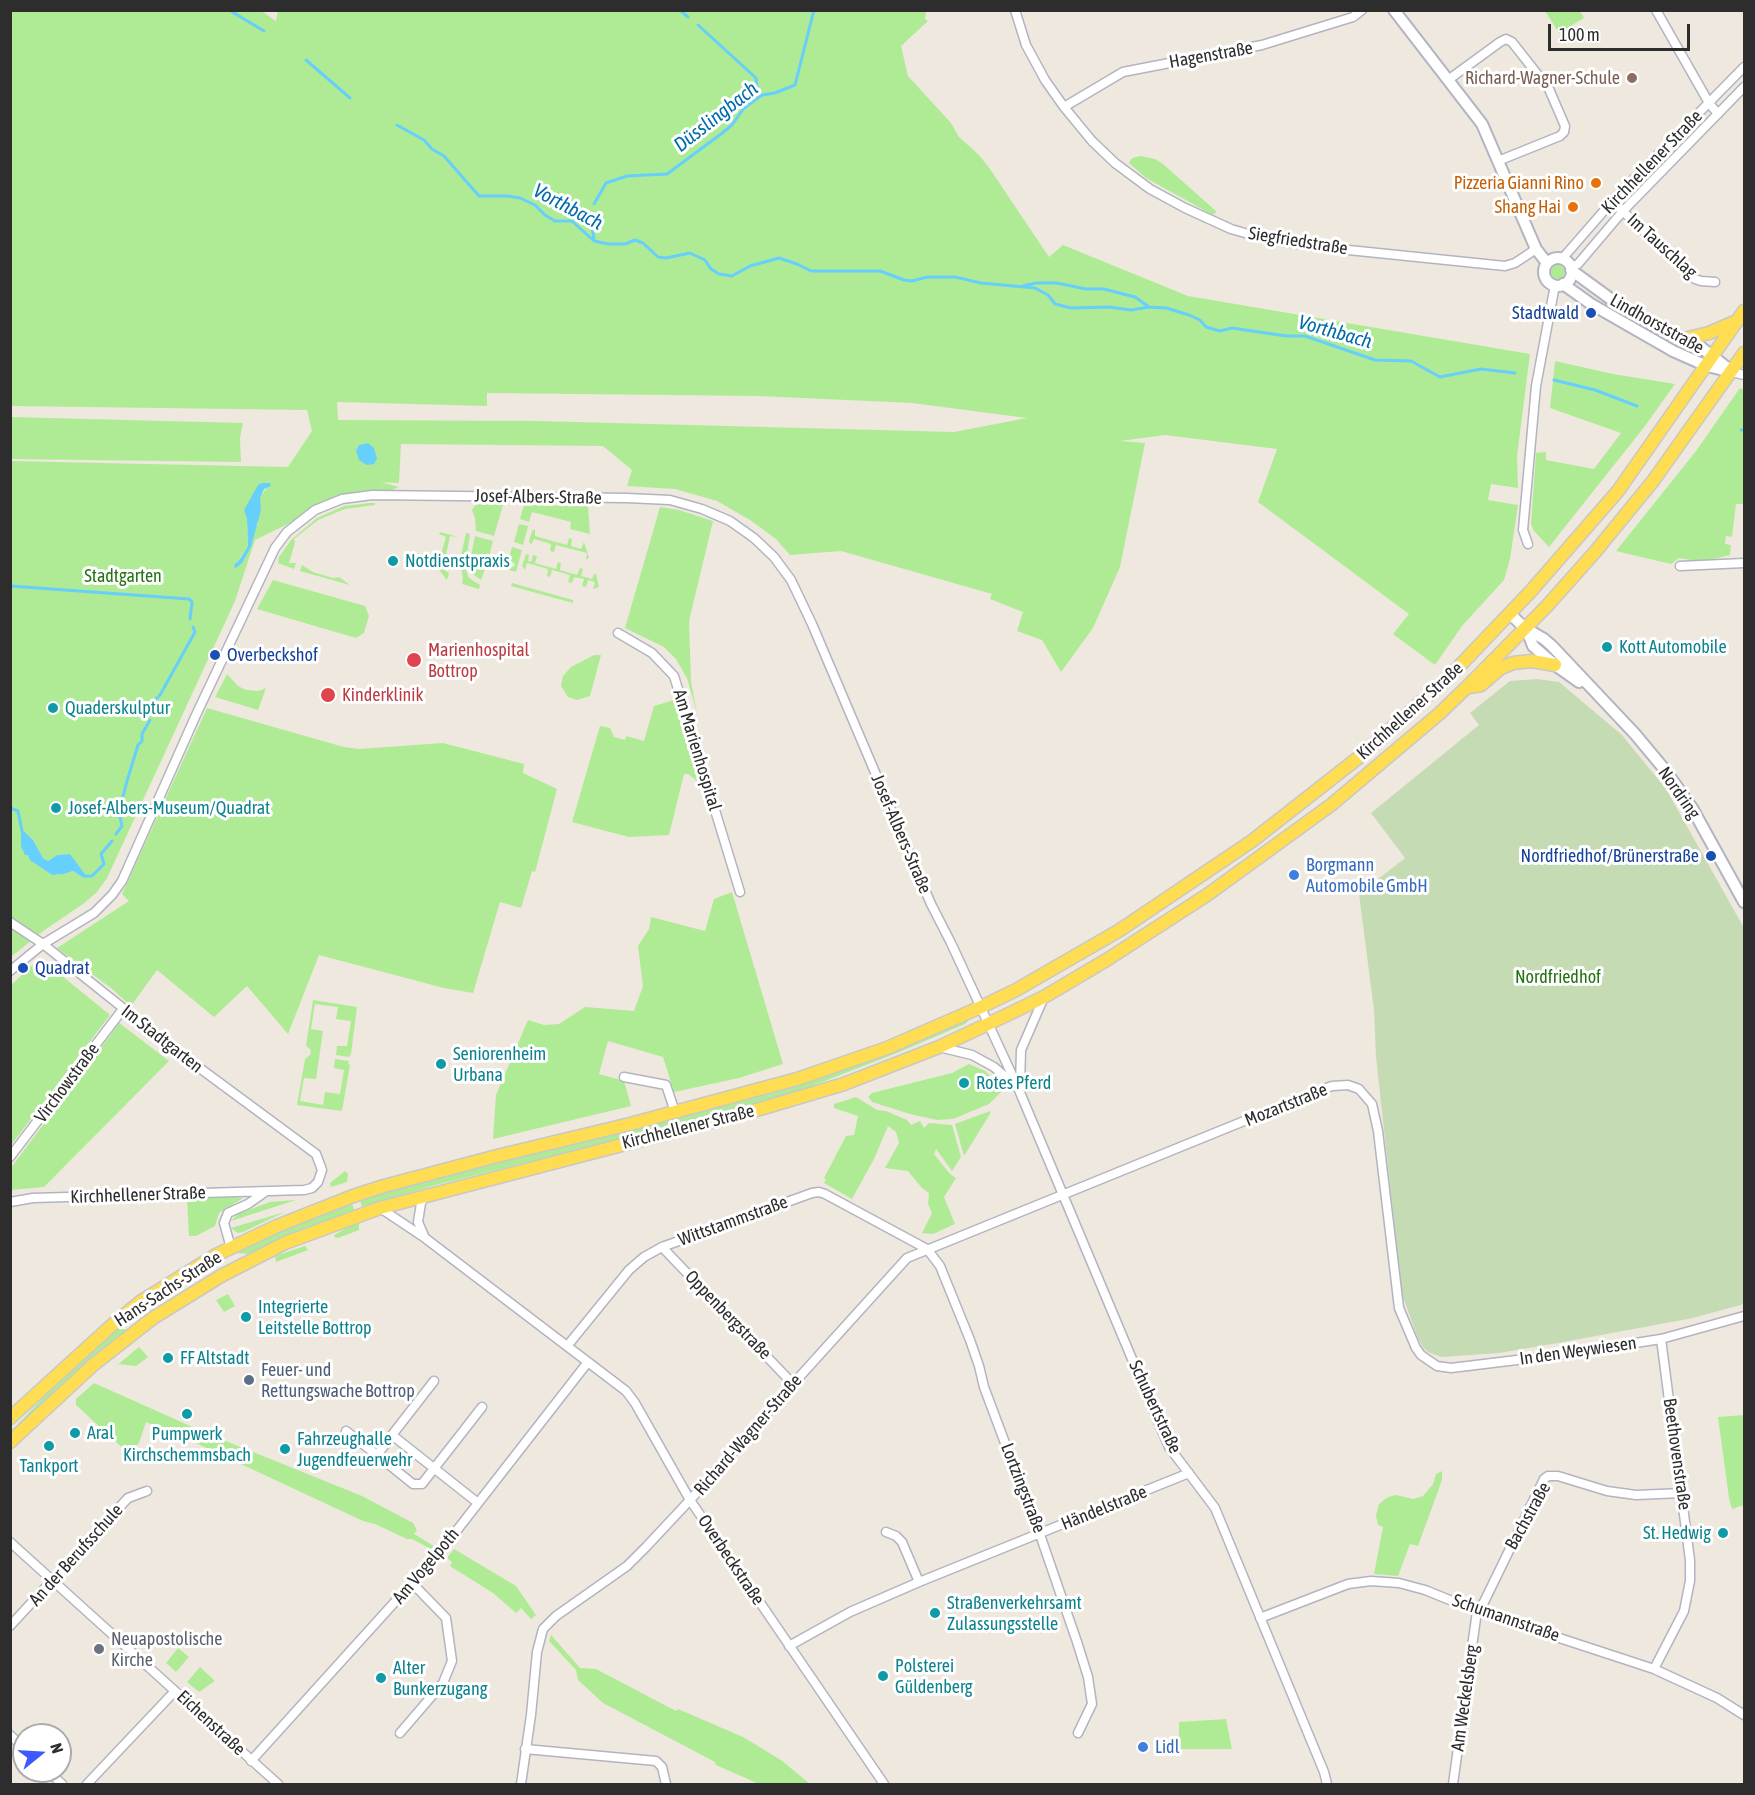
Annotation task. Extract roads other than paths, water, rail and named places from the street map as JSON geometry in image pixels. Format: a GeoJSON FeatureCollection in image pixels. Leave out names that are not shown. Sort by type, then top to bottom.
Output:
{"type":"FeatureCollection","features":[{"type":"Feature","properties":{"kind":"main road"},"geometry":{"type":"LineString","coordinates":[[1684,339],[1703,335],[1741,316]]}},
{"type":"Feature","properties":{"kind":"main road","name":"Kirchhellener Straße"},"geometry":{"type":"LineString","coordinates":[[384,1186],[797,1079],[888,1048],[1031,982],[1120,930],[1252,841],[1358,758],[1450,676],[1510,614],[1628,478],[1741,316]]}},
{"type":"Feature","properties":{"kind":"main road","name":"Kirchhellener Straße"},"geometry":{"type":"LineString","coordinates":[[380,1208],[426,1194],[760,1109],[844,1084],[939,1047],[988,1024],[1044,997],[1108,959],[1208,895],[1264,855],[1372,771],[1467,687],[1571,579],[1653,481],[1738,374],[1744,352]]}},
{"type":"Feature","properties":{"kind":"main road"},"geometry":{"type":"LineString","coordinates":[[1467,687],[1481,685],[1501,668],[1514,663],[1532,661],[1555,665]]}},
{"type":"Feature","properties":{"kind":"main road","name":"Hans-Sachs-Straße"},"geometry":{"type":"LineString","coordinates":[[10,1418],[102,1333],[140,1302],[192,1269],[288,1222],[384,1186]]}},
{"type":"Feature","properties":{"kind":"main road","name":"Hans-Sachs-Straße"},"geometry":{"type":"LineString","coordinates":[[10,1442],[93,1365],[146,1323],[184,1298],[285,1243],[380,1208]]}},
{"type":"Feature","properties":{"kind":"street","name":"Siegfriedstraße"},"geometry":{"type":"LineString","coordinates":[[1015,10],[1026,45],[1064,107],[1092,141],[1115,163],[1150,189],[1185,208],[1231,229],[1266,239],[1319,247],[1504,266],[1515,263],[1536,249]]}},
{"type":"Feature","properties":{"kind":"street","name":"Hagenstraße"},"geometry":{"type":"LineString","coordinates":[[1064,107],[1123,72],[1262,45],[1353,17],[1362,10]]}},
{"type":"Feature","properties":{"kind":"street"},"geometry":{"type":"LineString","coordinates":[[1394,10],[1482,124],[1536,249],[1547,263]]}},
{"type":"Feature","properties":{"kind":"street"},"geometry":{"type":"LineString","coordinates":[[1656,10],[1709,103],[1718,114]]}},
{"type":"Feature","properties":{"kind":"street"},"geometry":{"type":"LineString","coordinates":[[1448,80],[1506,39],[1512,42],[1548,89],[1561,115],[1565,126],[1564,132],[1560,136],[1498,161]]}},
{"type":"Feature","properties":{"kind":"street","name":"Kirchhellener Straße"},"geometry":{"type":"LineString","coordinates":[[1562,258],[1612,201],[1744,67]]}},
{"type":"Feature","properties":{"kind":"street","name":"Kirchhellener Straße"},"geometry":{"type":"LineString","coordinates":[[1571,269],[1578,264],[1623,211],[1744,87]]}},
{"type":"Feature","properties":{"kind":"street","name":"Im Tauschlag"},"geometry":{"type":"LineString","coordinates":[[1612,201],[1695,279],[1707,283],[1715,282]]}},
{"type":"Feature","properties":{"kind":"street"},"geometry":{"type":"LineString","coordinates":[[1528,544],[1523,530],[1536,386],[1559,285],[1569,279],[1571,269],[1568,262],[1562,258],[1553,258],[1547,263],[1545,276],[1547,281],[1559,285]]}},
{"type":"Feature","properties":{"kind":"street","name":"Lindhorststraße"},"geometry":{"type":"LineString","coordinates":[[1571,269],[1639,318],[1698,345],[1710,361]]}},
{"type":"Feature","properties":{"kind":"street","name":"Lindhorststraße"},"geometry":{"type":"LineString","coordinates":[[1559,285],[1673,351],[1710,361],[1738,374]]}},
{"type":"Feature","properties":{"kind":"street","name":"Josef-Albers-Straße"},"geometry":{"type":"LineString","coordinates":[[10,971],[44,944],[94,913],[122,881],[196,715],[275,548],[287,532],[315,510],[342,499],[372,495],[670,500],[702,509],[730,521],[760,544],[791,580],[812,624],[931,904],[981,1007]]}},
{"type":"Feature","properties":{"kind":"street"},"geometry":{"type":"LineString","coordinates":[[1680,566],[1744,563]]}},
{"type":"Feature","properties":{"kind":"street","name":"Nordring"},"geometry":{"type":"LineString","coordinates":[[1510,614],[1525,628],[1552,646],[1635,734],[1678,789],[1704,828],[1744,900]]}},
{"type":"Feature","properties":{"kind":"street","name":"Nordring"},"geometry":{"type":"LineString","coordinates":[[1525,628],[1533,646],[1555,665],[1598,695]]}},
{"type":"Feature","properties":{"kind":"street","name":"Am Marienhospital"},"geometry":{"type":"LineString","coordinates":[[618,633],[652,652],[674,676],[740,892]]}},
{"type":"Feature","properties":{"kind":"street","name":"Im Stadtgarten"},"geometry":{"type":"LineString","coordinates":[[10,922],[44,944],[178,1053],[316,1154]]}},
{"type":"Feature","properties":{"kind":"street","name":"Schubertstraße"},"geometry":{"type":"LineString","coordinates":[[1019,1090],[1021,1050],[1044,997]]}},
{"type":"Feature","properties":{"kind":"street"},"geometry":{"type":"LineString","coordinates":[[981,1007],[988,1024]]}},
{"type":"Feature","properties":{"kind":"street","name":"Virchowstraße"},"geometry":{"type":"LineString","coordinates":[[10,1157],[123,1009]]}},
{"type":"Feature","properties":{"kind":"street","name":"Schubertstraße"},"geometry":{"type":"LineString","coordinates":[[988,1024],[1019,1090],[1169,1447],[1215,1508],[1324,1772],[1327,1785]]}},
{"type":"Feature","properties":{"kind":"street","name":"Schubertstraße"},"geometry":{"type":"LineString","coordinates":[[939,1047],[972,1055],[994,1067],[1019,1090]]}},
{"type":"Feature","properties":{"kind":"street","name":"Kirchhellener Straße"},"geometry":{"type":"LineString","coordinates":[[624,1077],[666,1085],[675,1112]]}},
{"type":"Feature","properties":{"kind":"street","name":"Mozartstraße"},"geometry":{"type":"LineString","coordinates":[[1063,1194],[1332,1086],[1348,1085],[1359,1089],[1372,1104],[1375,1114],[1399,1308],[1416,1348]]}},
{"type":"Feature","properties":{"kind":"street","name":"Kirchhellener Straße"},"geometry":{"type":"LineString","coordinates":[[10,1202],[33,1198],[304,1190],[312,1188],[321,1176],[321,1165],[316,1154]]}},
{"type":"Feature","properties":{"kind":"street","name":"Kirchhellener Straße"},"geometry":{"type":"LineString","coordinates":[[231,1248],[224,1223],[228,1214],[266,1192]]}},
{"type":"Feature","properties":{"kind":"street","name":"Wittstammstraße"},"geometry":{"type":"LineString","coordinates":[[568,1345],[628,1270],[644,1257],[662,1247],[819,1192],[927,1249]]}},
{"type":"Feature","properties":{"kind":"street"},"geometry":{"type":"LineString","coordinates":[[425,1238],[418,1222],[421,1203],[426,1194]]}},
{"type":"Feature","properties":{"kind":"street","name":"Richard-Wagner-Straße"},"geometry":{"type":"LineString","coordinates":[[521,1785],[537,1652],[543,1629],[556,1616],[627,1566],[690,1500],[907,1258],[1063,1194]]}},
{"type":"Feature","properties":{"kind":"street","name":"Overbeckstraße"},"geometry":{"type":"LineString","coordinates":[[380,1208],[425,1238],[568,1345],[626,1391],[636,1402],[690,1500],[884,1785]]}},
{"type":"Feature","properties":{"kind":"street","name":"Oppenbergstraße"},"geometry":{"type":"LineString","coordinates":[[662,1247],[793,1384]]}},
{"type":"Feature","properties":{"kind":"street","name":"Lortzingstraße"},"geometry":{"type":"LineString","coordinates":[[927,1249],[940,1266],[962,1319],[998,1426],[1040,1533],[1088,1677],[1092,1704],[1078,1733]]}},
{"type":"Feature","properties":{"kind":"street","name":"In den Weywiesen"},"geometry":{"type":"LineString","coordinates":[[1416,1348],[1421,1356],[1437,1366],[1451,1368],[1661,1339],[1744,1317]]}},
{"type":"Feature","properties":{"kind":"street","name":"Beethovenstraße"},"geometry":{"type":"LineString","coordinates":[[1654,1669],[1683,1611],[1689,1589],[1690,1560],[1661,1339]]}},
{"type":"Feature","properties":{"kind":"street","name":"Am Vogelpoth"},"geometry":{"type":"LineString","coordinates":[[252,1761],[412,1583],[588,1362]]}},
{"type":"Feature","properties":{"kind":"street"},"geometry":{"type":"LineString","coordinates":[[377,1455],[434,1381]]}},
{"type":"Feature","properties":{"kind":"street"},"geometry":{"type":"LineString","coordinates":[[346,1431],[416,1485],[425,1483],[482,1407]]}},
{"type":"Feature","properties":{"kind":"street"},"geometry":{"type":"LineString","coordinates":[[392,1435],[478,1503]]}},
{"type":"Feature","properties":{"kind":"street","name":"Händelstraße"},"geometry":{"type":"LineString","coordinates":[[789,1646],[850,1612],[919,1581],[1189,1473]]}},
{"type":"Feature","properties":{"kind":"street","name":"Bachstraße"},"geometry":{"type":"LineString","coordinates":[[1477,1611],[1484,1602],[1541,1484],[1548,1476],[1558,1476],[1607,1491],[1636,1495],[1682,1493]]}},
{"type":"Feature","properties":{"kind":"street","name":"An der Berufsschule"},"geometry":{"type":"LineString","coordinates":[[10,1626],[128,1498],[147,1491]]}},
{"type":"Feature","properties":{"kind":"street"},"geometry":{"type":"LineString","coordinates":[[886,1532],[896,1536],[902,1542],[919,1581]]}},
{"type":"Feature","properties":{"kind":"street","name":"Eichenstraße"},"geometry":{"type":"LineString","coordinates":[[10,1542],[278,1785]]}},
{"type":"Feature","properties":{"kind":"street","name":"Schumannstraße"},"geometry":{"type":"LineString","coordinates":[[1260,1618],[1336,1587],[1371,1581],[1399,1583],[1654,1669],[1717,1698],[1744,1715]]}},
{"type":"Feature","properties":{"kind":"street"},"geometry":{"type":"LineString","coordinates":[[400,1733],[442,1683],[452,1661],[446,1618],[412,1583]]}},
{"type":"Feature","properties":{"kind":"street","name":"Am Weckelsberg"},"geometry":{"type":"LineString","coordinates":[[1453,1785],[1477,1611]]}},
{"type":"Feature","properties":{"kind":"street"},"geometry":{"type":"LineString","coordinates":[[87,1785],[175,1691]]}},
{"type":"Feature","properties":{"kind":"street"},"geometry":{"type":"LineString","coordinates":[[525,1749],[656,1761],[662,1767],[666,1785]]}},
{"type":"Feature","properties":{"kind":"water"},"geometry":{"type":"Polygon","coordinates":[[[368,443],[374,448],[377,459],[374,464],[367,465],[359,460],[356,451],[359,445],[368,443]]]}},
{"type":"Feature","properties":{"kind":"water"},"geometry":{"type":"Polygon","coordinates":[[[270,483],[271,486],[264,489],[260,498],[261,510],[251,547],[242,563],[236,568],[235,564],[248,546],[247,519],[244,510],[258,485],[270,483]]]}},
{"type":"Feature","properties":{"kind":"water"},"geometry":{"type":"Polygon","coordinates":[[[21,828],[33,840],[43,858],[48,861],[57,855],[70,854],[87,877],[84,878],[73,871],[52,875],[30,860],[21,846],[21,828]]]}},
{"type":"Feature","properties":{"kind":"waterway","name":"Vorthbach"},"geometry":{"type":"LineString","coordinates":[[229,10],[264,31]]}},
{"type":"Feature","properties":{"kind":"waterway"},"geometry":{"type":"LineString","coordinates":[[680,10],[688,17]]}},
{"type":"Feature","properties":{"kind":"waterway","name":"Düsslingbach"},"geometry":{"type":"LineString","coordinates":[[594,204],[606,183],[627,176],[667,174],[732,125],[744,108],[762,95],[775,93],[795,85],[814,10]]}},
{"type":"Feature","properties":{"kind":"waterway"},"geometry":{"type":"LineString","coordinates":[[698,25],[756,78],[757,87],[746,105]]}},
{"type":"Feature","properties":{"kind":"waterway","name":"Vorthbach"},"geometry":{"type":"LineString","coordinates":[[306,60],[350,98]]}},
{"type":"Feature","properties":{"kind":"waterway","name":"Vorthbach"},"geometry":{"type":"LineString","coordinates":[[397,125],[424,140],[432,149],[444,156],[479,196],[520,198],[535,205],[555,221],[572,221],[594,241],[625,244],[635,240],[643,243],[658,257],[666,258],[690,253],[705,260],[711,269],[719,274],[732,276],[750,266],[779,258],[811,271],[880,271],[912,281],[927,277],[955,277],[981,283],[1035,288],[1048,295],[1055,304],[1071,308],[1109,307],[1131,310],[1149,307],[1166,308],[1189,315],[1200,320],[1206,327],[1220,331],[1232,328],[1286,336],[1305,336],[1375,360],[1411,361],[1440,377],[1481,369],[1515,373]]}},
{"type":"Feature","properties":{"kind":"waterway","name":"Düsslingbach"},"geometry":{"type":"LineString","coordinates":[[591,221],[594,240]]}},
{"type":"Feature","properties":{"kind":"waterway","name":"Vorthbach"},"geometry":{"type":"LineString","coordinates":[[1023,286],[1036,283],[1057,283],[1086,289],[1104,289],[1135,297],[1149,307]]}},
{"type":"Feature","properties":{"kind":"waterway","name":"Vorthbach"},"geometry":{"type":"LineString","coordinates":[[1554,380],[1595,390],[1637,406]]}},
{"type":"Feature","properties":{"kind":"waterway"},"geometry":{"type":"LineString","coordinates":[[10,586],[189,599],[192,602],[190,619]]}},
{"type":"Feature","properties":{"kind":"waterway"},"geometry":{"type":"LineString","coordinates":[[150,711],[150,705],[160,695],[195,632],[193,627]]}},
{"type":"Feature","properties":{"kind":"waterway"},"geometry":{"type":"LineString","coordinates":[[116,834],[122,826],[119,812],[127,781],[138,745],[142,741],[142,734],[150,720]]}},
{"type":"Feature","properties":{"kind":"waterway"},"geometry":{"type":"LineString","coordinates":[[10,808],[18,811],[22,831]]}},
{"type":"Feature","properties":{"kind":"waterway"},"geometry":{"type":"LineString","coordinates":[[85,876],[92,876],[104,864],[101,854],[112,841]]}},
{"type":"Feature","properties":{"kind":"place","name":"Richard-Wagner-Schule"},"geometry":{"type":"Point","coordinates":[1632,78]}},
{"type":"Feature","properties":{"kind":"place","name":"Pizzeria Gianni Rino"},"geometry":{"type":"Point","coordinates":[1596,183]}},
{"type":"Feature","properties":{"kind":"place","name":"Shang Hai"},"geometry":{"type":"Point","coordinates":[1573,207]}},
{"type":"Feature","properties":{"kind":"place","name":"Stadtwald"},"geometry":{"type":"Point","coordinates":[1591,313]}},
{"type":"Feature","properties":{"kind":"place","name":"Notdienstpraxis"},"geometry":{"type":"Point","coordinates":[393,561]}},
{"type":"Feature","properties":{"kind":"place","name":"Kott Automobile"},"geometry":{"type":"Point","coordinates":[1607,647]}},
{"type":"Feature","properties":{"kind":"place","name":"Overbeckshof"},"geometry":{"type":"Point","coordinates":[215,655]}},
{"type":"Feature","properties":{"kind":"place","name":"Marienhospital Bottrop"},"geometry":{"type":"Point","coordinates":[414,660]}},
{"type":"Feature","properties":{"kind":"place","name":"Kinderklinik"},"geometry":{"type":"Point","coordinates":[328,695]}},
{"type":"Feature","properties":{"kind":"place","name":"Quaderskulptur"},"geometry":{"type":"Point","coordinates":[53,708]}},
{"type":"Feature","properties":{"kind":"place","name":"Josef-Albers-Museum/Quadrat"},"geometry":{"type":"Point","coordinates":[56,808]}},
{"type":"Feature","properties":{"kind":"place","name":"Nordfriedhof/Brünerstraße"},"geometry":{"type":"Point","coordinates":[1711,856]}},
{"type":"Feature","properties":{"kind":"place","name":"Borgmann Automobile GmbH"},"geometry":{"type":"Point","coordinates":[1294,875]}},
{"type":"Feature","properties":{"kind":"place","name":"Quadrat"},"geometry":{"type":"Point","coordinates":[23,968]}},
{"type":"Feature","properties":{"kind":"place","name":"Seniorenheim Urbana"},"geometry":{"type":"Point","coordinates":[441,1064]}},
{"type":"Feature","properties":{"kind":"place","name":"Rotes Pferd"},"geometry":{"type":"Point","coordinates":[964,1083]}},
{"type":"Feature","properties":{"kind":"place","name":"Integrierte Leitstelle Bottrop"},"geometry":{"type":"Point","coordinates":[246,1317]}},
{"type":"Feature","properties":{"kind":"place","name":"FF Altstadt"},"geometry":{"type":"Point","coordinates":[168,1358]}},
{"type":"Feature","properties":{"kind":"place","name":"Feuer- und Rettungswache Bottrop"},"geometry":{"type":"Point","coordinates":[249,1380]}},
{"type":"Feature","properties":{"kind":"place","name":"Pumpwerk Kirchschemmsbach"},"geometry":{"type":"Point","coordinates":[187,1414]}},
{"type":"Feature","properties":{"kind":"place","name":"Aral"},"geometry":{"type":"Point","coordinates":[75,1433]}},
{"type":"Feature","properties":{"kind":"place","name":"Tankport"},"geometry":{"type":"Point","coordinates":[49,1446]}},
{"type":"Feature","properties":{"kind":"place","name":"Fahrzeughalle Jugendfeuerwehr"},"geometry":{"type":"Point","coordinates":[285,1449]}},
{"type":"Feature","properties":{"kind":"place","name":"St. Hedwig"},"geometry":{"type":"Point","coordinates":[1723,1533]}},
{"type":"Feature","properties":{"kind":"place","name":"Straßenverkehrsamt Zulassungsstelle"},"geometry":{"type":"Point","coordinates":[935,1613]}},
{"type":"Feature","properties":{"kind":"place","name":"Neuapostolische Kirche"},"geometry":{"type":"Point","coordinates":[99,1649]}},
{"type":"Feature","properties":{"kind":"place","name":"Polsterei Güldenberg"},"geometry":{"type":"Point","coordinates":[883,1676]}},
{"type":"Feature","properties":{"kind":"place","name":"Alter Bunkerzugang"},"geometry":{"type":"Point","coordinates":[381,1678]}},
{"type":"Feature","properties":{"kind":"place","name":"Lidl"},"geometry":{"type":"Point","coordinates":[1143,1747]}},
{"type":"Feature","properties":{"kind":"park label","name":"Stadtgarten"},"geometry":{"type":"Point","coordinates":[123,576]}},
{"type":"Feature","properties":{"kind":"park label","name":"Nordfriedhof"},"geometry":{"type":"Point","coordinates":[1558,977]}}]}
